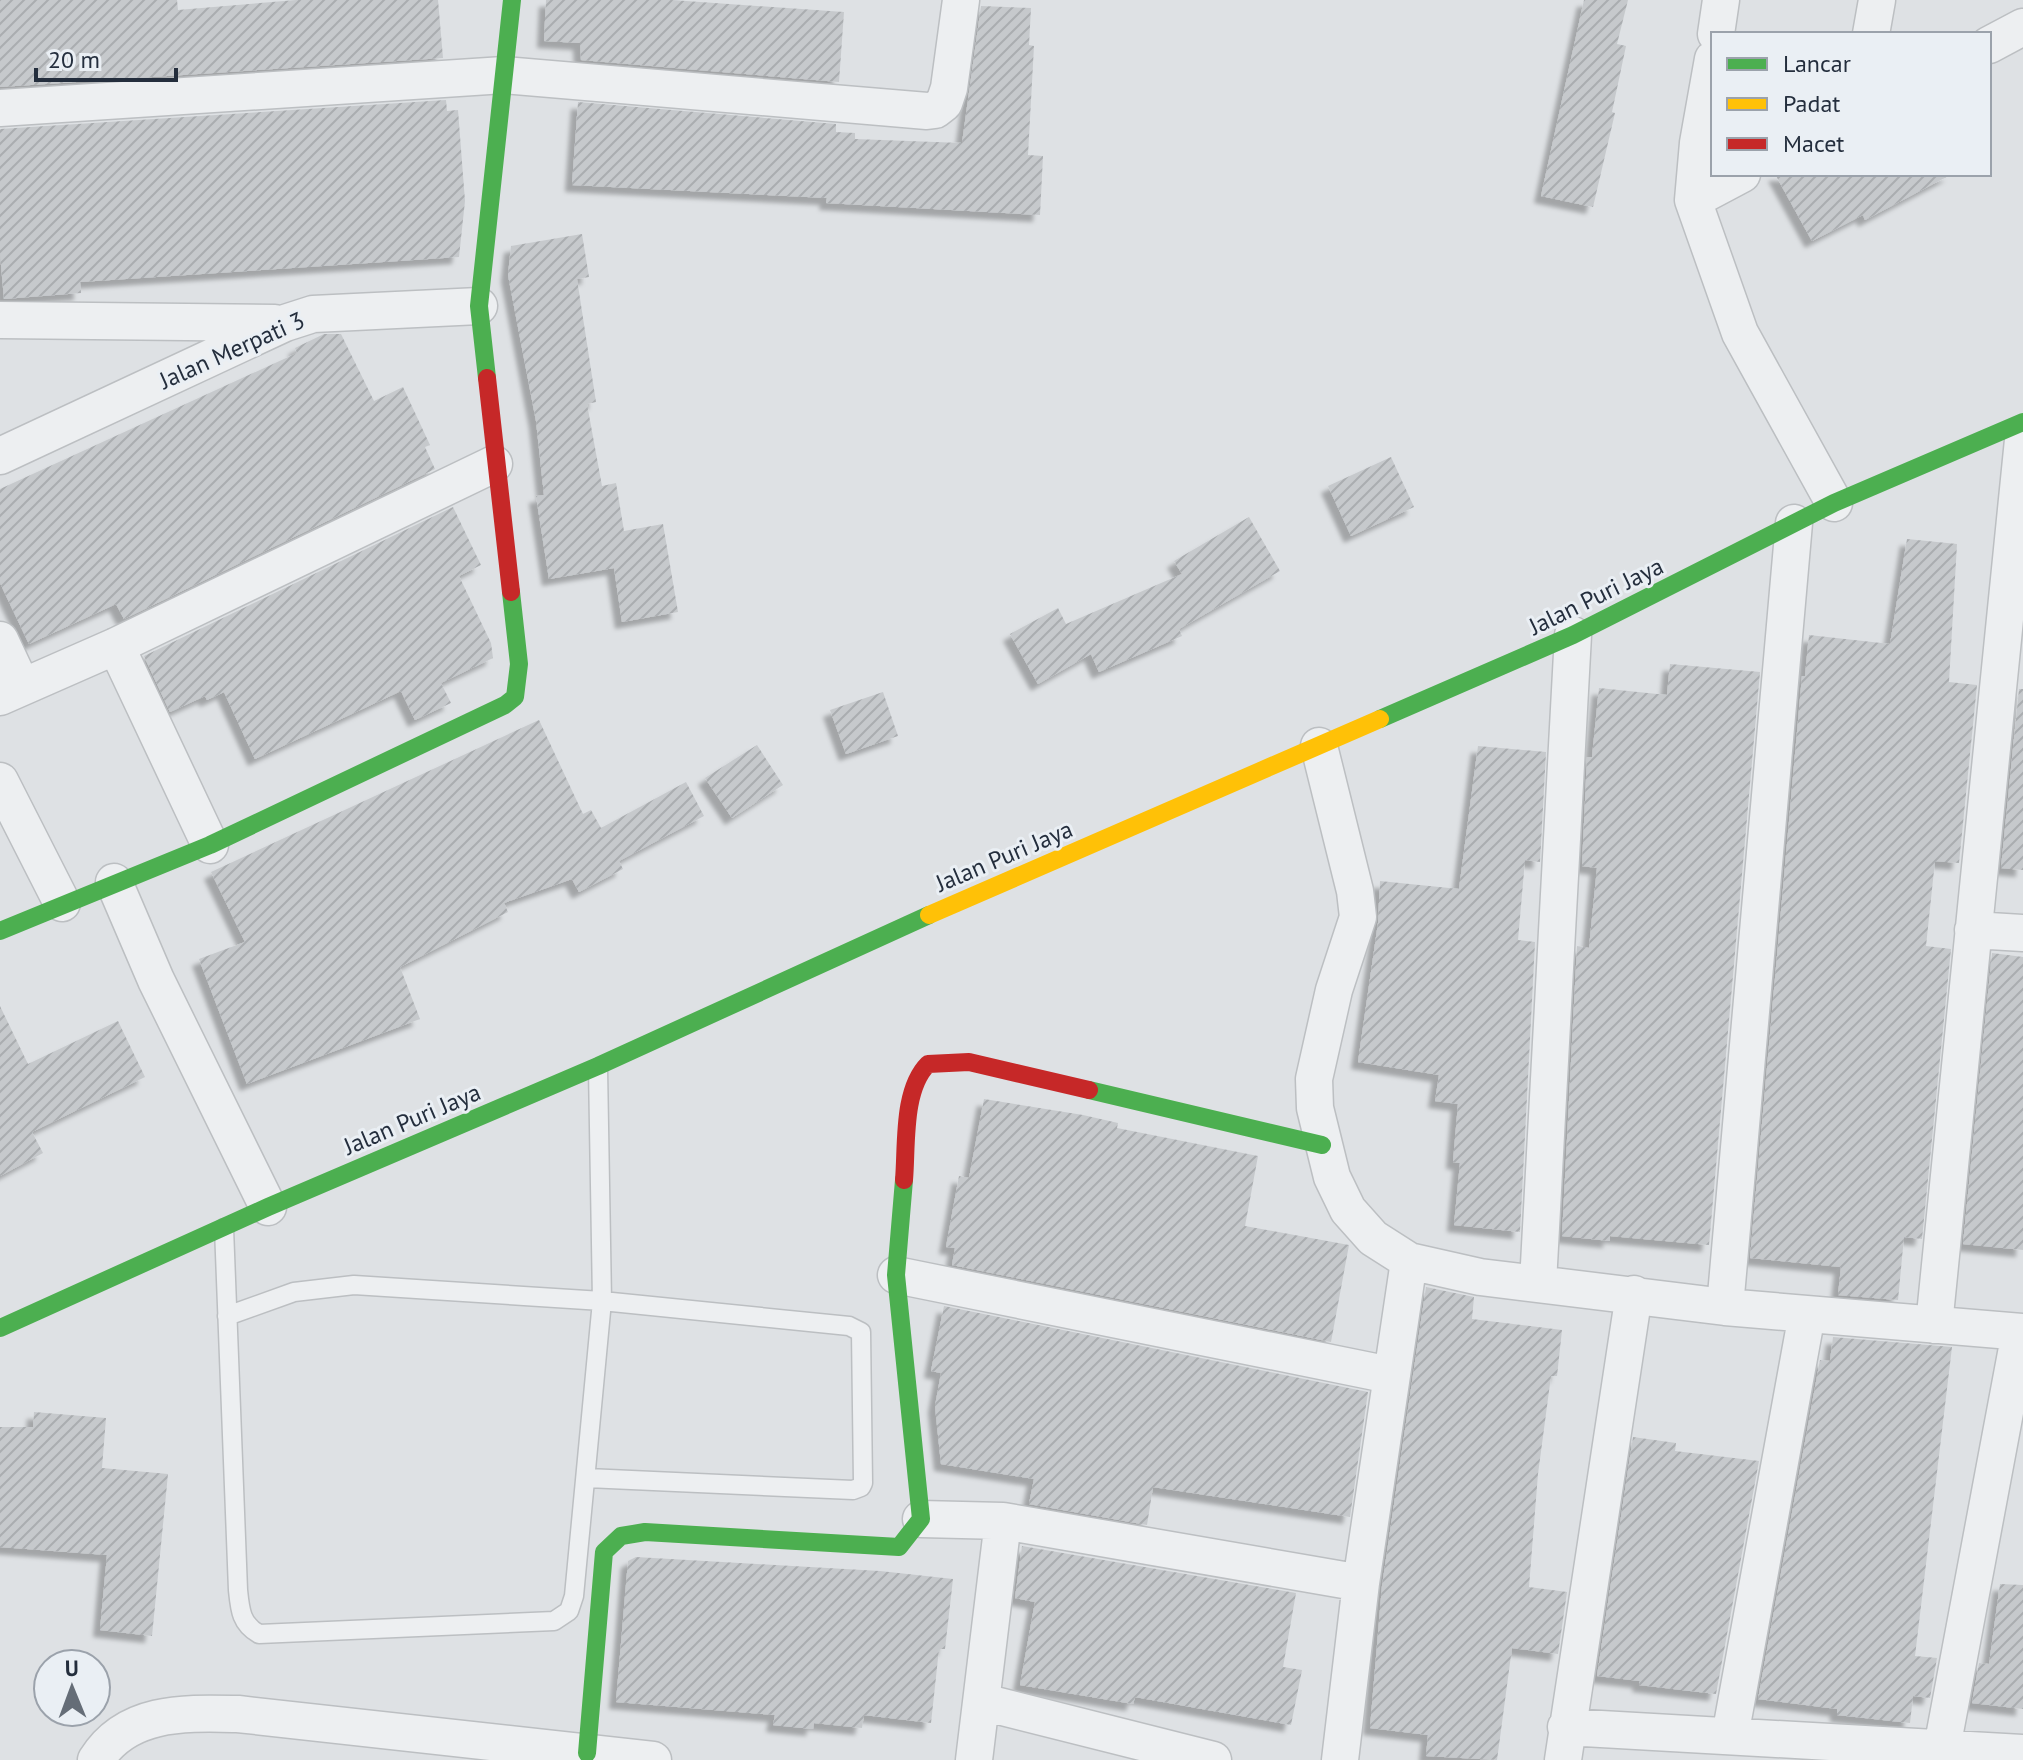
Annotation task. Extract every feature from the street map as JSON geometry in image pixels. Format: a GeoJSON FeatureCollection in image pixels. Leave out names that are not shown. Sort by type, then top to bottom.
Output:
{"type":"FeatureCollection","features":[{"type":"Feature","properties":{"kind":"street"},"geometry":{"type":"LineString","coordinates":[[0,931],[62,903],[210,845],[505,705],[515,697],[519,664],[494,464],[479,306],[512,0]]}},
{"type":"Feature","properties":{"kind":"street"},"geometry":{"type":"LineString","coordinates":[[0,108],[504,75],[935,110],[944,103],[949,88],[961,0]]}},
{"type":"Feature","properties":{"kind":"street"},"geometry":{"type":"LineString","coordinates":[[1716,32],[1721,0]]}},
{"type":"Feature","properties":{"kind":"street"},"geometry":{"type":"LineString","coordinates":[[1871,32],[1877,0]]}},
{"type":"Feature","properties":{"kind":"street"},"geometry":{"type":"LineString","coordinates":[[1991,44],[2023,27]]}},
{"type":"Feature","properties":{"kind":"street"},"geometry":{"type":"LineString","coordinates":[[1711,70],[1698,143],[1693,200],[1740,333],[1834,503]]}},
{"type":"Feature","properties":{"kind":"street"},"geometry":{"type":"LineString","coordinates":[[1693,200],[1738,176]]}},
{"type":"Feature","properties":{"kind":"street","name":"Jalan Merpati 3"},"geometry":{"type":"LineString","coordinates":[[0,456],[285,323],[313,314],[479,306]]}},
{"type":"Feature","properties":{"kind":"street"},"geometry":{"type":"LineString","coordinates":[[0,320],[285,323]]}},
{"type":"Feature","properties":{"kind":"street","name":"Jalan Puri Jaya"},"geometry":{"type":"LineString","coordinates":[[0,1328],[268,1207],[598,1066],[924,917],[1573,635],[1834,503],[2023,422]]}},
{"type":"Feature","properties":{"kind":"street"},"geometry":{"type":"LineString","coordinates":[[1934,1325],[1973,930],[2010,679],[2023,440]]}},
{"type":"Feature","properties":{"kind":"street"},"geometry":{"type":"LineString","coordinates":[[0,640],[11,692],[116,646],[494,464]]}},
{"type":"Feature","properties":{"kind":"street"},"geometry":{"type":"LineString","coordinates":[[1725,1307],[1794,523]]}},
{"type":"Feature","properties":{"kind":"street"},"geometry":{"type":"LineString","coordinates":[[1538,1283],[1573,635]]}},
{"type":"Feature","properties":{"kind":"street"},"geometry":{"type":"LineString","coordinates":[[116,646],[210,845]]}},
{"type":"Feature","properties":{"kind":"street"},"geometry":{"type":"LineString","coordinates":[[1319,746],[1355,891],[1358,917],[1334,990],[1314,1079],[1322,1145],[1348,1210],[1373,1238],[1409,1261],[1480,1277],[1725,1307],[2022,1332],[1942,1748]]}},
{"type":"Feature","properties":{"kind":"street"},"geometry":{"type":"LineString","coordinates":[[0,781],[62,903]]}},
{"type":"Feature","properties":{"kind":"street"},"geometry":{"type":"LineString","coordinates":[[114,882],[240,1157],[268,1207]]}},
{"type":"Feature","properties":{"kind":"street"},"geometry":{"type":"LineString","coordinates":[[1973,930],[2023,933]]}},
{"type":"Feature","properties":{"kind":"street"},"geometry":{"type":"LineString","coordinates":[[587,1753],[604,1552],[618,1536],[631,1531],[899,1547],[921,1519],[896,1275],[912,1095],[920,1072],[928,1064],[945,1060],[969,1062],[1322,1145]]}},
{"type":"Feature","properties":{"kind":"street"},"geometry":{"type":"LineString","coordinates":[[1340,1760],[1361,1583],[1409,1261]]}},
{"type":"Feature","properties":{"kind":"street"},"geometry":{"type":"LineString","coordinates":[[896,1275],[1390,1375]]}},
{"type":"Feature","properties":{"kind":"street"},"geometry":{"type":"LineString","coordinates":[[1634,1294],[1564,1744],[1730,1736],[2023,1753]]}},
{"type":"Feature","properties":{"kind":"street"},"geometry":{"type":"LineString","coordinates":[[1730,1736],[1807,1314]]}},
{"type":"Feature","properties":{"kind":"street"},"geometry":{"type":"LineString","coordinates":[[921,1519],[1003,1521],[1361,1583]]}},
{"type":"Feature","properties":{"kind":"street"},"geometry":{"type":"LineString","coordinates":[[974,1760],[1003,1521]]}},
{"type":"Feature","properties":{"kind":"street"},"geometry":{"type":"LineString","coordinates":[[983,1702],[1213,1760]]}},
{"type":"Feature","properties":{"kind":"street"},"geometry":{"type":"LineString","coordinates":[[96,1760],[104,1746],[132,1726],[173,1712],[238,1714],[653,1760]]}},
{"type":"Feature","properties":{"kind":"lane"},"geometry":{"type":"LineString","coordinates":[[224,1228],[240,1609],[247,1627],[259,1634],[554,1621],[569,1611],[574,1596],[602,1301],[598,1066]]}},
{"type":"Feature","properties":{"kind":"lane"},"geometry":{"type":"LineString","coordinates":[[227,1316],[294,1292],[354,1285],[602,1301],[849,1326],[861,1332],[863,1483],[853,1490],[587,1478]]}},
{"type":"Feature","properties":{"kind":"building"},"geometry":{"type":"Polygon","coordinates":[[[0,0],[177,0],[178,10],[296,0],[438,0],[443,58],[0,87],[0,0]]]}},
{"type":"Feature","properties":{"kind":"building"},"geometry":{"type":"Polygon","coordinates":[[[546,0],[672,0],[844,12],[839,82],[581,60],[580,43],[544,41],[546,0]]]}},
{"type":"Feature","properties":{"kind":"building"},"geometry":{"type":"Polygon","coordinates":[[[1584,0],[1628,0],[1617,44],[1626,46],[1612,112],[1615,113],[1593,207],[1541,196],[1584,0]]]}},
{"type":"Feature","properties":{"kind":"building"},"geometry":{"type":"Polygon","coordinates":[[[981,6],[1031,8],[1029,45],[1034,46],[1028,155],[1043,156],[1040,215],[826,203],[827,198],[572,185],[578,102],[836,124],[836,132],[855,133],[855,139],[962,143],[981,6]]]}},
{"type":"Feature","properties":{"kind":"building"},"geometry":{"type":"Polygon","coordinates":[[[446,100],[447,111],[458,110],[465,201],[459,257],[80,282],[81,293],[4,299],[0,254],[0,129],[446,100]]]}},
{"type":"Feature","properties":{"kind":"building"},"geometry":{"type":"Polygon","coordinates":[[[1776,176],[1948,176],[1865,220],[1863,215],[1812,241],[1776,176]]]}},
{"type":"Feature","properties":{"kind":"building"},"geometry":{"type":"Polygon","coordinates":[[[582,234],[589,277],[577,279],[596,402],[587,404],[602,486],[616,483],[624,531],[663,524],[678,612],[622,622],[614,568],[549,579],[536,496],[544,495],[536,421],[508,275],[511,246],[582,234]]]}},
{"type":"Feature","properties":{"kind":"building"},"geometry":{"type":"Polygon","coordinates":[[[324,334],[341,334],[374,401],[403,387],[430,445],[425,447],[435,469],[124,619],[116,604],[29,644],[0,583],[0,489],[297,353],[295,348],[324,334]]]}},
{"type":"Feature","properties":{"kind":"building"},"geometry":{"type":"Polygon","coordinates":[[[1391,457],[1414,507],[1351,536],[1328,486],[1391,457]]]}},
{"type":"Feature","properties":{"kind":"building"},"geometry":{"type":"Polygon","coordinates":[[[453,507],[481,565],[459,576],[491,643],[493,658],[441,683],[451,703],[415,720],[401,691],[255,759],[224,692],[207,700],[205,696],[170,712],[144,656],[453,507]]]}},
{"type":"Feature","properties":{"kind":"building"},"geometry":{"type":"Polygon","coordinates":[[[1249,517],[1280,571],[1179,629],[1182,636],[1099,672],[1091,654],[1038,684],[1010,634],[1058,608],[1066,624],[1182,574],[1174,561],[1249,517]]]}},
{"type":"Feature","properties":{"kind":"building"},"geometry":{"type":"Polygon","coordinates":[[[1907,539],[1957,544],[1949,682],[1977,685],[1959,863],[1935,861],[1926,946],[1951,949],[1922,1239],[1904,1237],[1898,1300],[1838,1295],[1841,1267],[1750,1258],[1802,676],[1805,676],[1809,635],[1890,644],[1907,539]]]}},
{"type":"Feature","properties":{"kind":"building"},"geometry":{"type":"Polygon","coordinates":[[[1670,664],[1760,672],[1709,1245],[1610,1236],[1610,1241],[1562,1236],[1577,946],[1589,948],[1597,868],[1582,866],[1587,757],[1592,757],[1599,688],[1667,695],[1670,664]]]}},
{"type":"Feature","properties":{"kind":"building"},"geometry":{"type":"Polygon","coordinates":[[[2019,689],[2023,689],[2023,870],[2001,868],[2019,689]]]}},
{"type":"Feature","properties":{"kind":"building"},"geometry":{"type":"Polygon","coordinates":[[[883,692],[898,736],[846,754],[830,710],[883,692]]]}},
{"type":"Feature","properties":{"kind":"building"},"geometry":{"type":"Polygon","coordinates":[[[539,720],[583,814],[591,810],[601,828],[686,782],[704,816],[619,861],[623,869],[579,892],[572,879],[504,903],[508,912],[400,967],[420,1019],[247,1084],[199,959],[245,942],[211,872],[539,720]]]}},
{"type":"Feature","properties":{"kind":"building"},"geometry":{"type":"Polygon","coordinates":[[[757,745],[783,785],[732,818],[705,778],[757,745]]]}},
{"type":"Feature","properties":{"kind":"building"},"geometry":{"type":"Polygon","coordinates":[[[1478,746],[1546,752],[1540,862],[1525,860],[1518,940],[1535,942],[1520,1232],[1454,1225],[1460,1163],[1453,1162],[1458,1104],[1435,1101],[1439,1075],[1358,1062],[1378,923],[1380,881],[1459,889],[1478,746]]]}},
{"type":"Feature","properties":{"kind":"building"},"geometry":{"type":"Polygon","coordinates":[[[1992,953],[2023,957],[2023,1250],[1963,1244],[1992,953]]]}},
{"type":"Feature","properties":{"kind":"building"},"geometry":{"type":"Polygon","coordinates":[[[0,1006],[28,1064],[118,1021],[145,1077],[32,1132],[43,1153],[0,1176],[0,1006]]]}},
{"type":"Feature","properties":{"kind":"building"},"geometry":{"type":"Polygon","coordinates":[[[984,1099],[1083,1115],[1118,1123],[1117,1128],[1258,1156],[1245,1226],[1349,1245],[1331,1342],[952,1265],[955,1248],[946,1247],[959,1176],[969,1178],[984,1099]]]}},
{"type":"Feature","properties":{"kind":"building"},"geometry":{"type":"Polygon","coordinates":[[[1426,1287],[1474,1297],[1472,1319],[1562,1330],[1557,1376],[1551,1376],[1538,1474],[1529,1587],[1567,1592],[1558,1654],[1512,1648],[1497,1760],[1426,1756],[1428,1735],[1370,1728],[1382,1586],[1426,1287]]]}},
{"type":"Feature","properties":{"kind":"building"},"geometry":{"type":"Polygon","coordinates":[[[944,1306],[1368,1392],[1350,1517],[1153,1487],[1147,1525],[1029,1504],[1034,1479],[941,1464],[935,1406],[941,1373],[931,1371],[944,1306]]]}},
{"type":"Feature","properties":{"kind":"building"},"geometry":{"type":"Polygon","coordinates":[[[1833,1337],[1952,1347],[1915,1656],[1937,1658],[1930,1698],[1913,1696],[1910,1723],[1837,1715],[1837,1709],[1758,1699],[1820,1360],[1830,1361],[1833,1337]]]}},
{"type":"Feature","properties":{"kind":"building"},"geometry":{"type":"Polygon","coordinates":[[[34,1412],[106,1418],[102,1468],[168,1474],[152,1636],[100,1630],[107,1555],[0,1547],[0,1427],[33,1427],[34,1412]]]}},
{"type":"Feature","properties":{"kind":"building"},"geometry":{"type":"Polygon","coordinates":[[[1633,1437],[1676,1443],[1675,1451],[1759,1461],[1716,1694],[1639,1685],[1640,1681],[1597,1676],[1633,1437]]]}},
{"type":"Feature","properties":{"kind":"building"},"geometry":{"type":"Polygon","coordinates":[[[1022,1546],[1296,1593],[1283,1667],[1302,1670],[1291,1725],[1135,1697],[1133,1704],[1020,1685],[1035,1602],[1015,1598],[1022,1546]]]}},
{"type":"Feature","properties":{"kind":"building"},"geometry":{"type":"Polygon","coordinates":[[[636,1557],[880,1571],[953,1579],[945,1649],[939,1649],[931,1723],[864,1715],[862,1728],[814,1723],[813,1729],[773,1725],[775,1715],[616,1702],[628,1561],[636,1557]]]}},
{"type":"Feature","properties":{"kind":"building"},"geometry":{"type":"Polygon","coordinates":[[[2000,1584],[2023,1585],[2023,1709],[1972,1703],[1979,1663],[1989,1664],[2000,1584]]]}},
{"type":"Feature","properties":{"kind":"traffic: fast"},"geometry":{"type":"LineString","coordinates":[[487,378],[479,306],[512,0]]}},
{"type":"Feature","properties":{"kind":"traffic: fast"},"geometry":{"type":"LineString","coordinates":[[1380,719],[1573,635],[1834,503],[2023,422]]}},
{"type":"Feature","properties":{"kind":"traffic: fast"},"geometry":{"type":"LineString","coordinates":[[0,931],[210,845],[505,705],[515,697],[519,664],[511,592]]}},
{"type":"Feature","properties":{"kind":"traffic: fast"},"geometry":{"type":"LineString","coordinates":[[0,1328],[268,1207],[598,1066],[929,915]]}},
{"type":"Feature","properties":{"kind":"traffic: fast"},"geometry":{"type":"LineString","coordinates":[[1089,1090],[1322,1145]]}},
{"type":"Feature","properties":{"kind":"traffic: fast"},"geometry":{"type":"LineString","coordinates":[[587,1753],[604,1552],[621,1536],[645,1532],[899,1547],[921,1519],[896,1275],[904,1180]]}},
{"type":"Feature","properties":{"kind":"traffic: slow"},"geometry":{"type":"LineString","coordinates":[[929,915],[1380,719]]}},
{"type":"Feature","properties":{"kind":"traffic: jam"},"geometry":{"type":"LineString","coordinates":[[487,378],[511,592]]}},
{"type":"Feature","properties":{"kind":"traffic: jam"},"geometry":{"type":"LineString","coordinates":[[904,1180],[910,1103],[914,1088],[928,1064],[969,1062],[1089,1090]]}}]}
